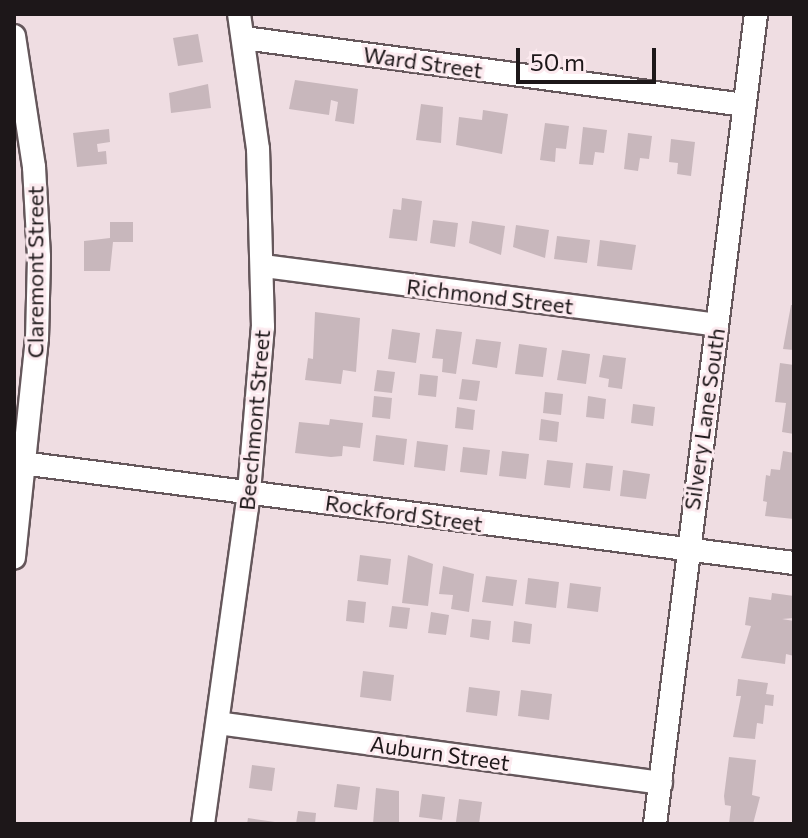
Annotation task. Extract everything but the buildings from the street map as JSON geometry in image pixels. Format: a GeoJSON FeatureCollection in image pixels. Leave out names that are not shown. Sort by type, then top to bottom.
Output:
{"type":"FeatureCollection","features":[{"type":"Feature","properties":{"kind":"street","name":"Beechmont Street"},"geometry":{"type":"LineString","coordinates":[[203,824],[249,492],[264,266],[258,149],[239,14]]}},
{"type":"Feature","properties":{"kind":"street","name":"Silvery Lane South"},"geometry":{"type":"LineString","coordinates":[[655,824],[686,550],[756,14]]}},
{"type":"Feature","properties":{"kind":"street","name":"Claremont Street"},"geometry":{"type":"LineString","coordinates":[[14,36],[34,167],[39,257],[14,558]]}},
{"type":"Feature","properties":{"kind":"street","name":"Ward Street"},"geometry":{"type":"LineString","coordinates":[[244,38],[745,105]]}},
{"type":"Feature","properties":{"kind":"street","name":"Richmond Street"},"geometry":{"type":"LineString","coordinates":[[264,266],[716,325]]}},
{"type":"Feature","properties":{"kind":"street","name":"Rockford Street"},"geometry":{"type":"LineString","coordinates":[[20,463],[794,563]]}},
{"type":"Feature","properties":{"kind":"street","name":"Auburn Street"},"geometry":{"type":"LineString","coordinates":[[218,723],[661,783]]}}]}
